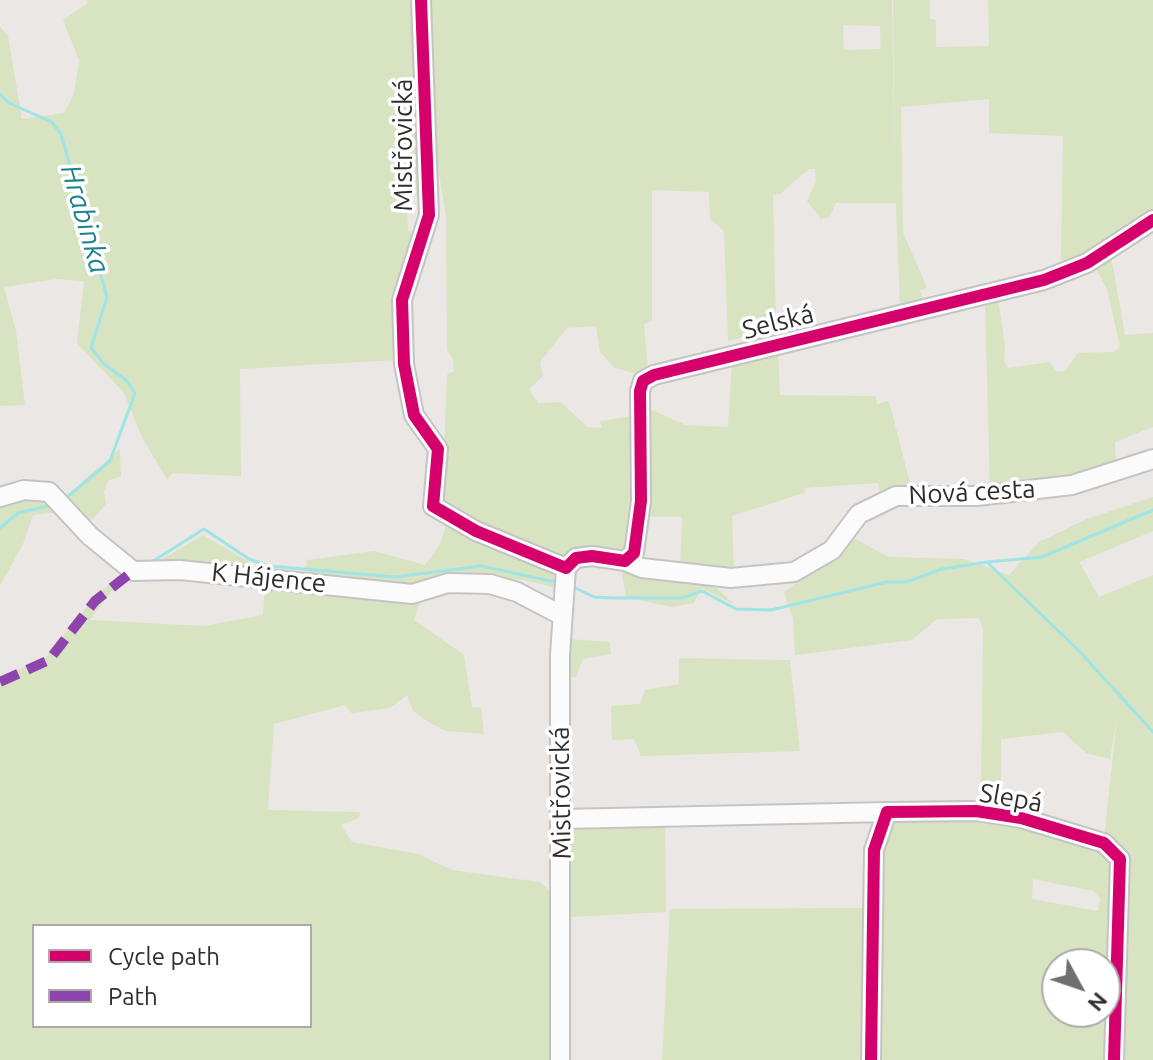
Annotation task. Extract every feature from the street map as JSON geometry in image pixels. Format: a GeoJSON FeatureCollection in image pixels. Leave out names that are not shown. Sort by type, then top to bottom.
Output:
{"type":"FeatureCollection","features":[{"type":"Feature","properties":{"kind":"street","name":"Mistřovická"},"geometry":{"type":"LineString","coordinates":[[421,0],[429,215],[402,300],[403,351],[414,415],[438,449],[433,506],[565,578],[561,615],[560,1060]]}},
{"type":"Feature","properties":{"kind":"street","name":"Selská"},"geometry":{"type":"LineString","coordinates":[[625,561],[634,553],[639,531],[640,391],[643,381],[654,375],[745,352],[1044,280],[1087,263],[1153,220]]}},
{"type":"Feature","properties":{"kind":"street","name":"Nová cesta"},"geometry":{"type":"LineString","coordinates":[[625,561],[642,568],[731,578],[794,572],[832,550],[859,514],[896,496],[977,496],[1072,485],[1153,459]]}},
{"type":"Feature","properties":{"kind":"street","name":"K Hájence"},"geometry":{"type":"LineString","coordinates":[[0,497],[37,489],[60,503],[90,536],[133,571],[180,570],[412,594],[448,583],[490,584],[517,592],[561,615]]}},
{"type":"Feature","properties":{"kind":"street"},"geometry":{"type":"LineString","coordinates":[[565,578],[576,558],[592,556],[625,561]]}},
{"type":"Feature","properties":{"kind":"street","name":"Slepá"},"geometry":{"type":"LineString","coordinates":[[562,819],[976,811],[1021,818],[1104,843],[1120,859],[1114,1060]]}},
{"type":"Feature","properties":{"kind":"street"},"geometry":{"type":"LineString","coordinates":[[871,1060],[874,850],[887,812]]}},
{"type":"Feature","properties":{"kind":"green space"},"geometry":{"type":"Polygon","coordinates":[[[87,0],[416,0],[423,199],[417,195],[410,198],[407,212],[408,230],[412,233],[420,227],[397,360],[240,369],[241,476],[173,473],[167,480],[142,437],[124,393],[77,343],[84,281],[57,279],[4,287],[16,331],[25,405],[0,406],[0,27],[8,36],[22,119],[64,113],[74,94],[79,60],[63,20],[88,3],[87,0]]]}},
{"type":"Feature","properties":{"kind":"green space"},"geometry":{"type":"Polygon","coordinates":[[[430,0],[892,0],[895,181],[893,0],[930,0],[930,19],[936,20],[936,47],[989,46],[988,0],[1153,0],[1153,210],[1066,263],[1061,259],[1063,136],[989,133],[989,99],[901,107],[903,233],[927,287],[920,290],[923,302],[900,308],[896,203],[836,203],[830,217],[821,219],[807,201],[816,181],[815,169],[809,169],[780,194],[773,195],[776,329],[728,341],[724,231],[710,219],[709,192],[652,190],[652,321],[644,324],[648,371],[633,373],[615,368],[600,352],[596,326],[567,328],[540,362],[543,376],[529,389],[538,403],[561,402],[587,427],[602,428],[600,421],[632,416],[631,526],[625,535],[631,539],[626,549],[583,548],[565,554],[557,572],[557,588],[524,580],[453,574],[416,588],[305,576],[307,560],[374,551],[425,565],[439,546],[447,523],[442,503],[447,375],[454,371],[453,359],[447,350],[446,217],[438,167],[430,0]],[[843,25],[844,50],[881,49],[880,26],[843,25]]]}},
{"type":"Feature","properties":{"kind":"green space"},"geometry":{"type":"Polygon","coordinates":[[[1111,256],[1125,335],[1153,333],[1153,427],[1115,442],[1116,468],[990,491],[985,302],[998,299],[1005,345],[1004,361],[1008,368],[1050,362],[1056,371],[1065,371],[1078,353],[1114,352],[1120,346],[1107,289],[1095,267],[1111,256]]]}},
{"type":"Feature","properties":{"kind":"green space"},"geometry":{"type":"Polygon","coordinates":[[[778,350],[780,395],[876,396],[877,404],[889,401],[912,491],[880,494],[878,483],[806,488],[804,493],[732,516],[734,574],[680,570],[682,517],[646,517],[647,408],[686,425],[728,427],[732,362],[778,350]]]}},
{"type":"Feature","properties":{"kind":"green space"},"geometry":{"type":"Polygon","coordinates":[[[120,449],[121,476],[108,481],[104,492],[106,504],[90,522],[68,500],[83,481],[120,449]]]}},
{"type":"Feature","properties":{"kind":"green space"},"geometry":{"type":"Polygon","coordinates":[[[29,497],[44,498],[58,512],[33,515],[23,544],[0,586],[0,506],[29,497]]]}},
{"type":"Feature","properties":{"kind":"green space"},"geometry":{"type":"Polygon","coordinates":[[[1153,497],[1153,531],[1079,562],[1099,597],[1153,575],[1153,1060],[1119,1060],[1126,882],[1104,839],[1117,718],[1110,759],[1086,753],[1063,732],[1001,739],[1001,798],[981,797],[983,629],[979,618],[937,619],[912,640],[795,655],[793,618],[784,592],[855,539],[889,557],[964,559],[1009,575],[1039,542],[1087,519],[1153,497]]]}},
{"type":"Feature","properties":{"kind":"green space"},"geometry":{"type":"Polygon","coordinates":[[[203,535],[254,565],[254,571],[147,568],[203,535]]]}},
{"type":"Feature","properties":{"kind":"green space"},"geometry":{"type":"Polygon","coordinates":[[[629,569],[710,582],[734,604],[701,588],[694,603],[672,607],[626,597],[622,574],[629,569]]]}},
{"type":"Feature","properties":{"kind":"green space"},"geometry":{"type":"Polygon","coordinates":[[[122,573],[132,576],[110,593],[90,620],[204,626],[263,615],[265,584],[421,600],[414,620],[464,655],[472,707],[481,707],[484,734],[446,731],[430,723],[413,711],[407,695],[390,708],[351,713],[345,705],[274,724],[268,810],[360,812],[359,818],[341,825],[352,842],[418,854],[452,870],[539,882],[548,889],[553,896],[555,916],[550,1060],[0,1060],[0,678],[45,658],[94,598],[122,573]]]}},
{"type":"Feature","properties":{"kind":"green space"},"geometry":{"type":"Polygon","coordinates":[[[568,639],[610,642],[611,654],[583,659],[576,677],[569,678],[568,639]]]}},
{"type":"Feature","properties":{"kind":"green space"},"geometry":{"type":"Polygon","coordinates":[[[679,658],[790,660],[800,751],[641,756],[634,739],[612,740],[611,706],[640,704],[645,690],[679,684],[679,658]]]}},
{"type":"Feature","properties":{"kind":"green space"},"geometry":{"type":"Polygon","coordinates":[[[981,817],[1102,852],[1109,858],[1116,873],[1112,948],[1041,948],[1041,1028],[1109,1028],[1107,1060],[882,1060],[882,1024],[877,1012],[880,847],[886,830],[896,820],[981,817]],[[1033,879],[1032,899],[1098,911],[1100,898],[1093,891],[1033,879]]]}},
{"type":"Feature","properties":{"kind":"green space"},"geometry":{"type":"Polygon","coordinates":[[[665,824],[666,912],[570,917],[571,833],[574,829],[589,825],[665,824]]]}},
{"type":"Feature","properties":{"kind":"green space"},"geometry":{"type":"Polygon","coordinates":[[[867,908],[865,1060],[662,1060],[670,909],[867,908]]]}},
{"type":"Feature","properties":{"kind":"waterway","name":"Hrabinka"},"geometry":{"type":"LineString","coordinates":[[0,94],[9,103],[52,122],[61,134],[107,297],[91,348],[104,364],[127,381],[135,393],[110,461],[66,498]]}},
{"type":"Feature","properties":{"kind":"waterway","name":"Hrabinka"},"geometry":{"type":"LineString","coordinates":[[0,528],[18,513],[52,505]]}},
{"type":"Feature","properties":{"kind":"waterway"},"geometry":{"type":"LineString","coordinates":[[987,562],[1042,557],[1153,510]]}},
{"type":"Feature","properties":{"kind":"waterway"},"geometry":{"type":"LineString","coordinates":[[150,563],[204,529],[249,559],[269,566],[395,577],[481,566],[560,583]]}},
{"type":"Feature","properties":{"kind":"waterway"},"geometry":{"type":"LineString","coordinates":[[571,586],[594,597],[612,598],[682,598],[702,591],[736,609],[771,610],[887,582],[906,582],[942,569],[987,562],[1080,652],[1153,732]]}},
{"type":"Feature","properties":{"kind":"marked path"},"geometry":{"type":"LineString","coordinates":[[0,682],[49,660],[95,601],[133,571]]}},
{"type":"Feature","properties":{"kind":"cycle path"},"geometry":{"type":"LineString","coordinates":[[421,0],[429,215],[402,300],[404,364],[414,415],[438,449],[433,506],[476,531],[566,568],[576,558],[592,556],[625,561],[634,553],[641,501],[640,391],[643,381],[654,375],[1044,280],[1087,263],[1153,220]]}},
{"type":"Feature","properties":{"kind":"cycle path"},"geometry":{"type":"LineString","coordinates":[[871,1060],[874,850],[887,812],[976,811],[1021,818],[1104,843],[1120,859],[1114,1060]]}}]}
